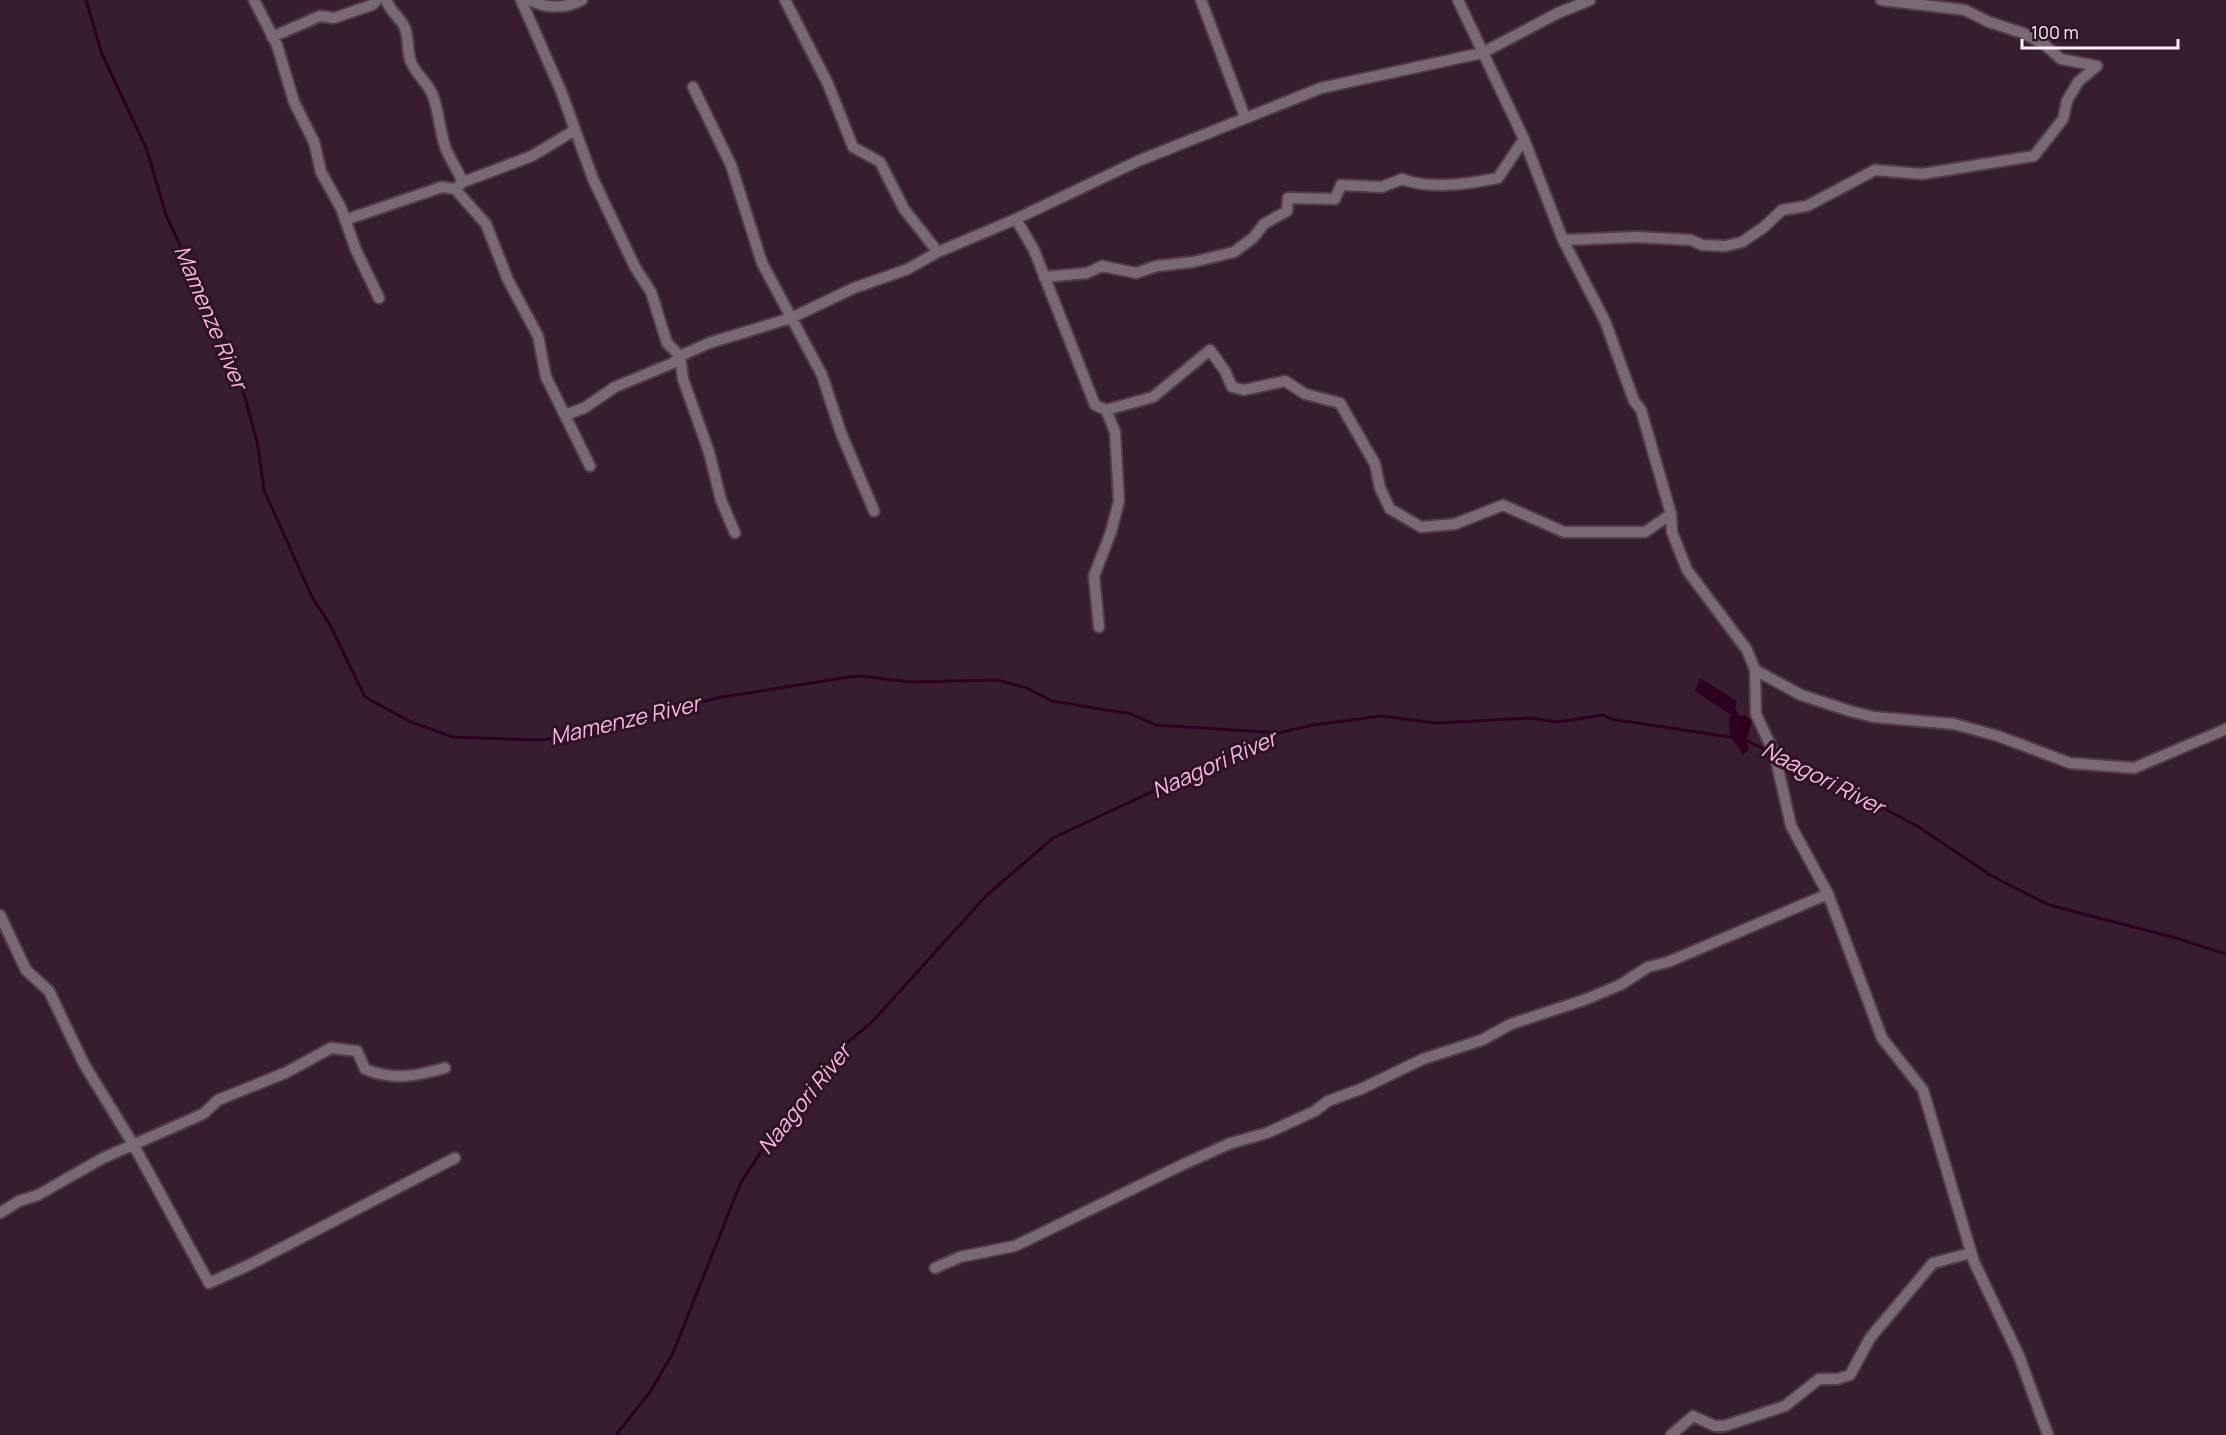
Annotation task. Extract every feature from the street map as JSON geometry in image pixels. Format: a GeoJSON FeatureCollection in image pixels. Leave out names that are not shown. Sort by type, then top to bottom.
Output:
{"type":"FeatureCollection","features":[{"type":"Feature","properties":{"kind":"street"},"geometry":{"type":"LineString","coordinates":[[254,0],[272,36],[294,102],[314,142],[321,172],[379,298]]}},
{"type":"Feature","properties":{"kind":"street"},"geometry":{"type":"LineString","coordinates":[[272,36],[320,16],[334,18],[372,5],[377,0]]}},
{"type":"Feature","properties":{"kind":"street"},"geometry":{"type":"LineString","coordinates":[[386,0],[392,15],[403,24],[409,42],[409,57],[416,74],[426,82],[432,94],[446,150],[454,159],[459,185],[486,224],[508,280],[538,336],[546,377],[590,466]]}},
{"type":"Feature","properties":{"kind":"street"},"geometry":{"type":"LineString","coordinates":[[521,0],[561,91],[574,130],[608,213],[651,292],[667,343],[680,356],[683,379],[709,452],[721,500],[735,533]]}},
{"type":"Feature","properties":{"kind":"street"},"geometry":{"type":"LineString","coordinates":[[530,0],[540,6],[572,6],[582,0]]}},
{"type":"Feature","properties":{"kind":"street"},"geometry":{"type":"LineString","coordinates":[[785,0],[828,84],[853,147],[880,162],[904,209],[938,252]]}},
{"type":"Feature","properties":{"kind":"street"},"geometry":{"type":"LineString","coordinates":[[1201,0],[1245,117]]}},
{"type":"Feature","properties":{"kind":"street"},"geometry":{"type":"LineString","coordinates":[[1458,0],[1524,139],[1563,240],[1605,321],[1634,401],[1641,410],[1671,514],[1672,532],[1687,570],[1748,650],[1755,670],[1756,714],[1775,755],[1791,826],[1828,894],[1882,1038],[1923,1090],[1971,1253],[2019,1356],[2048,1435]]}},
{"type":"Feature","properties":{"kind":"street"},"geometry":{"type":"LineString","coordinates":[[565,415],[584,408],[615,387],[673,363],[680,356],[709,343],[791,318],[854,288],[908,269],[938,252],[1016,219],[1138,161],[1245,117],[1321,88],[1482,53],[1558,13],[1590,0]]}},
{"type":"Feature","properties":{"kind":"street"},"geometry":{"type":"LineString","coordinates":[[1563,240],[1636,237],[1691,240],[1702,244],[1725,246],[1742,242],[1764,227],[1782,210],[1807,206],[1875,170],[1922,174],[2034,156],[2063,119],[2067,101],[2078,82],[2097,66],[2061,59],[2045,45],[2023,33],[1989,22],[1965,10],[1881,0]]}},
{"type":"Feature","properties":{"kind":"street"},"geometry":{"type":"LineString","coordinates":[[693,87],[731,165],[762,263],[822,375],[841,433],[874,511]]}},
{"type":"Feature","properties":{"kind":"street"},"geometry":{"type":"LineString","coordinates":[[345,220],[442,187],[459,185],[532,156],[574,130]]}},
{"type":"Feature","properties":{"kind":"street"},"geometry":{"type":"LineString","coordinates":[[1044,277],[1087,273],[1102,266],[1136,273],[1157,266],[1193,262],[1234,252],[1253,238],[1264,224],[1287,211],[1288,198],[1335,199],[1341,185],[1382,187],[1402,179],[1418,185],[1498,178],[1524,139]]}},
{"type":"Feature","properties":{"kind":"street"},"geometry":{"type":"LineString","coordinates":[[1016,219],[1034,250],[1095,405],[1106,410],[1153,397],[1210,350],[1225,371],[1232,387],[1244,390],[1285,381],[1305,394],[1340,403],[1375,464],[1380,488],[1390,509],[1421,527],[1455,524],[1503,505],[1564,532],[1645,532],[1671,514]]}},
{"type":"Feature","properties":{"kind":"street"},"geometry":{"type":"LineString","coordinates":[[1099,627],[1094,576],[1111,532],[1119,501],[1115,432],[1106,410]]}},
{"type":"Feature","properties":{"kind":"street"},"geometry":{"type":"LineString","coordinates":[[1755,670],[1801,695],[1850,711],[1874,717],[1954,724],[1998,736],[2070,763],[2134,768],[2226,729]]}},
{"type":"Feature","properties":{"kind":"street"},"geometry":{"type":"LineString","coordinates":[[935,1268],[960,1257],[1015,1246],[1184,1164],[1231,1143],[1267,1133],[1315,1111],[1329,1101],[1361,1089],[1423,1059],[1482,1040],[1511,1024],[1584,1000],[1620,985],[1648,967],[1668,962],[1828,894]]}},
{"type":"Feature","properties":{"kind":"street"},"geometry":{"type":"LineString","coordinates":[[0,915],[26,970],[50,991],[84,1064],[133,1144],[209,1283],[249,1265],[455,1158]]}},
{"type":"Feature","properties":{"kind":"street"},"geometry":{"type":"LineString","coordinates":[[0,1213],[19,1201],[38,1195],[67,1176],[133,1144],[204,1114],[218,1100],[285,1073],[331,1048],[357,1051],[365,1070],[380,1076],[409,1078],[445,1068]]}},
{"type":"Feature","properties":{"kind":"street"},"geometry":{"type":"LineString","coordinates":[[1671,1435],[1693,1416],[1715,1426],[1724,1426],[1785,1406],[1819,1379],[1837,1379],[1850,1375],[1870,1338],[1933,1263],[1971,1253]]}},
{"type":"Feature","properties":{"kind":"shaded area"},"geometry":{"type":"Polygon","coordinates":[[[1700,678],[1737,701],[1735,709],[1741,717],[1744,715],[1752,720],[1747,738],[1748,750],[1743,755],[1729,731],[1731,715],[1695,691],[1700,678]]]}},
{"type":"Feature","properties":{"kind":"waterway","name":"Mamenze River"},"geometry":{"type":"LineString","coordinates":[[86,0],[102,54],[147,150],[166,215],[238,371],[258,446],[264,490],[312,597],[329,623],[365,697],[411,722],[453,737],[540,740],[576,735],[717,698],[849,677],[861,676],[909,682],[997,680],[1027,688],[1052,701],[1131,714],[1156,725],[1278,733]]}},
{"type":"Feature","properties":{"kind":"waterway","name":"Naagori River"},"geometry":{"type":"LineString","coordinates":[[616,1435],[650,1392],[673,1353],[741,1182],[776,1129],[814,1080],[824,1076],[843,1046],[871,1023],[986,896],[1053,838],[1278,733],[1313,725],[1381,716],[1436,723],[1529,718],[1557,722],[1603,715],[1611,719],[1736,738]]}},
{"type":"Feature","properties":{"kind":"waterway","name":"Naagori River"},"geometry":{"type":"LineString","coordinates":[[1745,740],[1769,751]]}},
{"type":"Feature","properties":{"kind":"waterway","name":"Naagori River"},"geometry":{"type":"LineString","coordinates":[[1778,755],[1786,756],[1919,827],[1990,875],[2049,905],[2176,938],[2226,954]]}}]}
